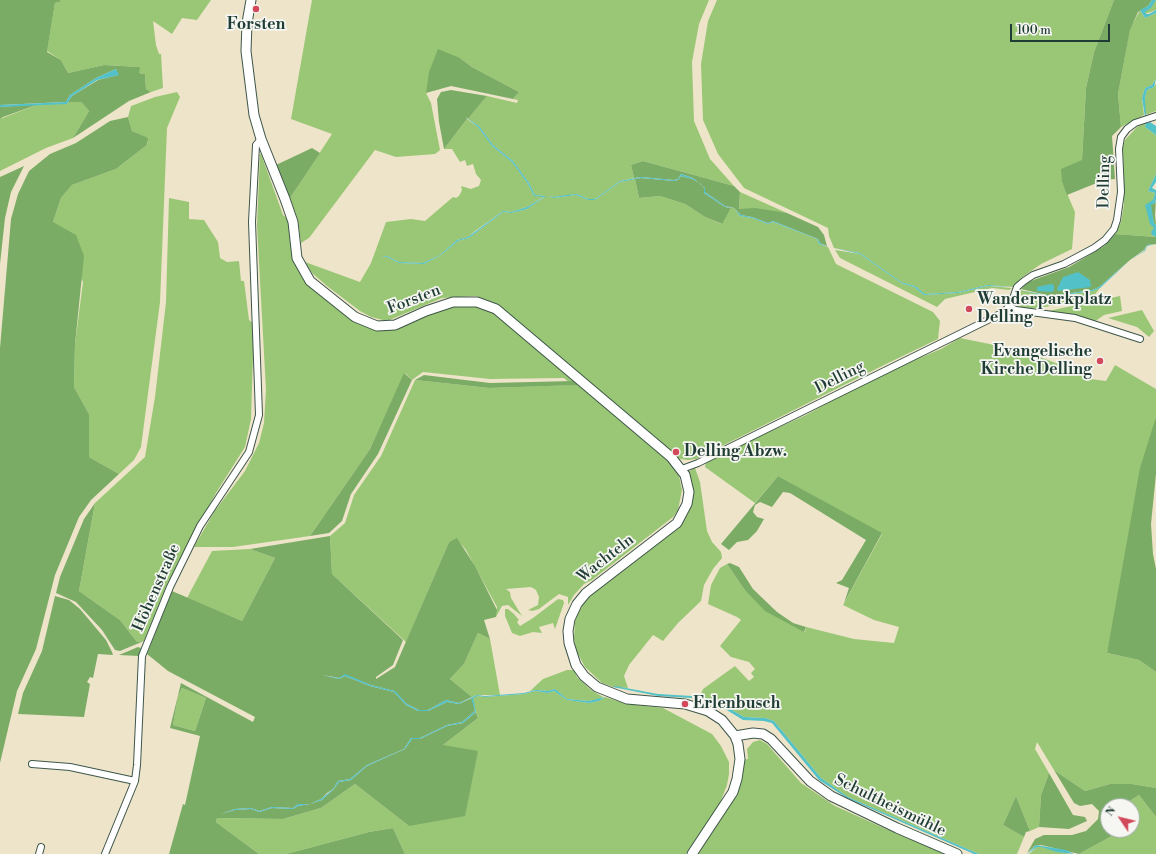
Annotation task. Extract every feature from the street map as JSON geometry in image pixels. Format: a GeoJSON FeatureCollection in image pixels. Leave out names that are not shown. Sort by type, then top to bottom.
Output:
{"type":"FeatureCollection","features":[{"type":"Feature","properties":{"kind":"street","name":"Forsten"},"geometry":{"type":"LineString","coordinates":[[251,0],[247,23],[246,51],[254,115],[261,139],[290,214],[297,258],[310,281],[355,317],[369,324],[386,327],[404,322],[426,310],[453,302],[470,301],[488,306],[508,318],[671,457],[682,469]]}},
{"type":"Feature","properties":{"kind":"street","name":"Delling"},"geometry":{"type":"LineString","coordinates":[[682,469],[705,460],[997,315],[1009,307],[1017,287],[1024,281],[1033,275],[1064,264],[1094,248],[1114,229],[1120,204],[1119,149],[1121,137],[1127,129],[1146,119],[1156,116]]}},
{"type":"Feature","properties":{"kind":"street","name":"Höhenstraße"},"geometry":{"type":"LineString","coordinates":[[105,854],[135,781],[142,656],[170,587],[200,526],[248,452],[259,415],[258,343],[252,222],[256,145],[261,139]]}},
{"type":"Feature","properties":{"kind":"street"},"geometry":{"type":"LineString","coordinates":[[1009,307],[1016,310],[1075,318],[1140,339]]}},
{"type":"Feature","properties":{"kind":"street","name":"Wachteln"},"geometry":{"type":"LineString","coordinates":[[682,469],[689,492],[684,512],[677,523],[586,593],[577,604],[570,619],[568,631],[569,643],[576,665],[584,676],[597,687],[611,694],[627,699],[694,706],[708,711],[722,720],[735,736]]}},
{"type":"Feature","properties":{"kind":"street","name":"Schultheismühle"},"geometry":{"type":"LineString","coordinates":[[735,736],[753,733],[763,734],[770,739],[810,781],[830,796],[897,828],[957,854]]}},
{"type":"Feature","properties":{"kind":"street"},"geometry":{"type":"LineString","coordinates":[[692,854],[733,792],[740,760],[738,744],[735,736]]}},
{"type":"Feature","properties":{"kind":"street"},"geometry":{"type":"LineString","coordinates":[[32,764],[70,767],[135,781]]}},
{"type":"Feature","properties":{"kind":"street"},"geometry":{"type":"LineString","coordinates":[[39,854],[41,847]]}},
{"type":"Feature","properties":{"kind":"green space"},"geometry":{"type":"Polygon","coordinates":[[[0,0],[60,0],[60,2],[55,3],[47,52],[61,60],[68,73],[104,65],[139,67],[139,73],[145,74],[146,89],[151,92],[129,101],[73,138],[89,111],[81,102],[68,102],[72,96],[98,80],[118,75],[116,69],[96,78],[70,95],[66,102],[0,105],[0,0]]]}},
{"type":"Feature","properties":{"kind":"green space"},"geometry":{"type":"Polygon","coordinates":[[[60,0],[211,0],[197,20],[182,18],[172,34],[153,21],[156,45],[159,54],[161,54],[163,88],[151,92],[146,89],[145,74],[139,73],[139,67],[104,65],[68,73],[61,60],[47,51],[55,3],[60,2],[60,0]]]}},
{"type":"Feature","properties":{"kind":"green space"},"geometry":{"type":"Polygon","coordinates":[[[312,0],[709,0],[699,24],[692,62],[694,121],[710,159],[734,186],[643,161],[631,165],[634,178],[620,181],[595,199],[588,199],[577,194],[554,197],[535,195],[529,183],[513,161],[493,145],[479,126],[468,119],[487,96],[517,103],[518,100],[513,99],[519,92],[472,67],[460,58],[426,93],[431,103],[440,150],[435,154],[396,157],[375,150],[309,238],[301,243],[298,220],[290,198],[332,134],[291,119],[312,0]]]}},
{"type":"Feature","properties":{"kind":"green space"},"geometry":{"type":"Polygon","coordinates":[[[717,0],[1114,0],[1094,52],[1086,88],[1082,160],[1062,182],[1075,212],[1072,249],[1041,264],[1021,278],[1014,287],[988,285],[958,292],[925,294],[915,286],[901,282],[860,253],[834,248],[829,236],[828,228],[744,188],[718,154],[703,120],[701,64],[708,21],[717,0]]]}},
{"type":"Feature","properties":{"kind":"green space"},"geometry":{"type":"Polygon","coordinates":[[[1114,0],[1152,0],[1148,6],[1138,12],[1130,30],[1118,94],[1121,127],[1112,136],[1115,179],[1104,180],[1067,195],[1062,182],[1061,169],[1082,160],[1086,88],[1094,52],[1114,0]]]}},
{"type":"Feature","properties":{"kind":"green space"},"geometry":{"type":"Polygon","coordinates":[[[1156,0],[1156,10],[1145,14],[1145,12],[1156,0]]]}},
{"type":"Feature","properties":{"kind":"green space"},"geometry":{"type":"Polygon","coordinates":[[[1140,10],[1145,18],[1156,13],[1156,79],[1152,85],[1145,88],[1142,98],[1144,115],[1121,127],[1118,94],[1130,29],[1140,10]]]}},
{"type":"Feature","properties":{"kind":"green space"},"geometry":{"type":"Polygon","coordinates":[[[438,49],[460,58],[472,67],[519,92],[513,99],[451,86],[426,93],[429,72],[438,49]]]}},
{"type":"Feature","properties":{"kind":"green space"},"geometry":{"type":"Polygon","coordinates":[[[1156,83],[1156,111],[1145,115],[1145,98],[1147,90],[1154,87],[1156,83]]]}},
{"type":"Feature","properties":{"kind":"green space"},"geometry":{"type":"Polygon","coordinates":[[[451,90],[487,96],[468,119],[466,117],[467,119],[444,149],[439,122],[437,99],[441,92],[451,90]]]}},
{"type":"Feature","properties":{"kind":"green space"},"geometry":{"type":"Polygon","coordinates":[[[177,92],[180,97],[167,128],[160,302],[141,447],[134,460],[119,474],[89,457],[89,414],[74,387],[75,344],[83,282],[53,222],[61,198],[72,185],[116,169],[147,145],[148,142],[143,136],[132,131],[128,117],[131,106],[155,97],[177,92]]]}},
{"type":"Feature","properties":{"kind":"green space"},"geometry":{"type":"Polygon","coordinates":[[[68,102],[81,102],[89,111],[73,138],[46,148],[0,171],[0,119],[39,104],[67,104],[68,102]]]}},
{"type":"Feature","properties":{"kind":"green space"},"geometry":{"type":"Polygon","coordinates":[[[39,104],[3,117],[0,119],[0,107],[39,104]]]}},
{"type":"Feature","properties":{"kind":"green space"},"geometry":{"type":"Polygon","coordinates":[[[128,117],[132,131],[146,137],[148,139],[147,145],[116,169],[72,185],[61,198],[53,222],[76,235],[84,256],[75,344],[74,387],[89,414],[89,457],[119,474],[91,500],[79,517],[55,575],[36,649],[17,691],[0,763],[0,348],[11,219],[18,194],[29,171],[50,154],[76,143],[110,121],[128,117]]]}},
{"type":"Feature","properties":{"kind":"green space"},"geometry":{"type":"Polygon","coordinates":[[[467,119],[478,127],[492,146],[512,162],[528,184],[534,196],[545,196],[527,207],[511,212],[503,211],[468,237],[457,240],[440,255],[423,263],[399,262],[387,256],[381,257],[387,257],[399,263],[424,264],[441,255],[458,241],[469,238],[503,212],[511,213],[527,209],[546,196],[554,198],[576,195],[588,200],[595,200],[620,182],[635,179],[639,198],[660,196],[685,204],[705,217],[721,224],[731,208],[734,208],[740,216],[752,218],[768,224],[773,222],[817,239],[819,244],[828,247],[836,264],[933,312],[940,321],[938,339],[696,459],[688,460],[680,459],[495,303],[476,296],[442,298],[387,321],[371,317],[360,311],[327,286],[312,273],[305,262],[360,282],[371,263],[386,222],[411,219],[425,221],[453,197],[456,198],[459,196],[462,190],[461,186],[471,189],[479,186],[481,180],[476,174],[473,164],[467,166],[465,160],[460,162],[452,149],[444,149],[467,119]]]}},
{"type":"Feature","properties":{"kind":"green space"},"geometry":{"type":"Polygon","coordinates":[[[1146,123],[1145,127],[1156,135],[1156,174],[1148,191],[1155,193],[1153,201],[1154,229],[1152,235],[1156,237],[1115,234],[1121,222],[1124,205],[1123,148],[1125,140],[1137,127],[1146,123]]]}},
{"type":"Feature","properties":{"kind":"green space"},"geometry":{"type":"Polygon","coordinates":[[[312,148],[320,153],[290,198],[276,165],[312,148]]]}},
{"type":"Feature","properties":{"kind":"green space"},"geometry":{"type":"Polygon","coordinates":[[[260,154],[283,215],[289,220],[299,267],[369,327],[461,303],[488,308],[666,456],[664,458],[671,464],[679,476],[682,490],[678,510],[673,517],[592,580],[584,584],[574,595],[568,605],[568,597],[559,594],[539,609],[532,611],[528,610],[538,605],[539,597],[536,590],[531,587],[506,589],[510,592],[511,598],[522,616],[508,605],[502,606],[496,617],[497,607],[466,550],[457,539],[449,542],[406,642],[332,574],[330,536],[345,523],[354,495],[381,456],[415,380],[489,388],[572,385],[564,378],[490,379],[423,372],[412,380],[405,373],[370,449],[310,536],[233,547],[194,547],[214,512],[245,471],[259,443],[264,423],[266,390],[257,225],[260,154]]]}},
{"type":"Feature","properties":{"kind":"green space"},"geometry":{"type":"Polygon","coordinates":[[[643,161],[734,186],[740,192],[739,209],[755,208],[787,213],[818,227],[824,235],[827,246],[820,243],[818,239],[773,221],[768,223],[752,217],[741,215],[734,208],[725,206],[705,192],[705,188],[693,178],[681,174],[678,179],[674,180],[641,177],[634,178],[631,165],[643,161]]]}},
{"type":"Feature","properties":{"kind":"green space"},"geometry":{"type":"Polygon","coordinates":[[[24,166],[11,192],[5,218],[0,264],[0,177],[24,166]]]}},
{"type":"Feature","properties":{"kind":"green space"},"geometry":{"type":"Polygon","coordinates":[[[681,176],[692,179],[701,184],[704,188],[704,193],[725,207],[731,208],[722,224],[705,217],[685,204],[660,196],[639,198],[635,179],[641,178],[674,181],[678,180],[681,176]]]}},
{"type":"Feature","properties":{"kind":"green space"},"geometry":{"type":"Polygon","coordinates":[[[740,192],[787,213],[739,209],[740,192]]]}},
{"type":"Feature","properties":{"kind":"green space"},"geometry":{"type":"Polygon","coordinates":[[[169,198],[189,202],[189,219],[204,220],[218,242],[220,258],[227,262],[239,261],[241,281],[244,281],[249,320],[254,324],[251,419],[245,447],[216,493],[168,582],[144,641],[137,642],[120,620],[79,591],[95,503],[145,457],[155,397],[166,302],[169,198]]]}},
{"type":"Feature","properties":{"kind":"green space"},"geometry":{"type":"Polygon","coordinates":[[[1156,199],[1156,225],[1154,223],[1151,205],[1155,203],[1156,199]]]}},
{"type":"Feature","properties":{"kind":"green space"},"geometry":{"type":"Polygon","coordinates":[[[1115,234],[1156,237],[1156,244],[1147,245],[1144,250],[1099,287],[1092,290],[1051,296],[1021,289],[1028,282],[1069,267],[1104,246],[1115,234]]]}},
{"type":"Feature","properties":{"kind":"green space"},"geometry":{"type":"Polygon","coordinates":[[[835,250],[860,254],[901,283],[914,287],[924,295],[958,293],[988,286],[1012,288],[1009,290],[992,288],[945,299],[937,307],[840,258],[835,250]]]}},
{"type":"Feature","properties":{"kind":"green space"},"geometry":{"type":"Polygon","coordinates":[[[1100,288],[1093,297],[1040,308],[1020,308],[1016,299],[1020,290],[1051,297],[1093,291],[1100,288]]]}},
{"type":"Feature","properties":{"kind":"green space"},"geometry":{"type":"Polygon","coordinates":[[[1120,296],[1122,311],[1104,315],[1094,322],[1076,316],[1048,312],[1048,311],[1120,296]]]}},
{"type":"Feature","properties":{"kind":"green space"},"geometry":{"type":"Polygon","coordinates":[[[1142,310],[1154,331],[1149,337],[1137,327],[1108,318],[1142,310]]]}},
{"type":"Feature","properties":{"kind":"green space"},"geometry":{"type":"Polygon","coordinates":[[[960,338],[1024,351],[1082,373],[1082,378],[1106,381],[1115,365],[1156,389],[1156,417],[1107,653],[1139,660],[1156,672],[1156,788],[1132,784],[1110,784],[1085,791],[1054,770],[1037,742],[1035,749],[1049,773],[1041,795],[1039,827],[1030,831],[1016,796],[1003,825],[1024,837],[1017,854],[979,854],[848,797],[821,778],[774,721],[765,718],[744,717],[718,702],[700,696],[703,689],[735,666],[749,681],[754,677],[751,673],[755,669],[749,662],[731,657],[720,646],[741,620],[708,604],[711,585],[720,568],[727,564],[744,589],[805,632],[806,627],[854,639],[894,643],[899,627],[874,620],[843,605],[882,534],[778,476],[755,503],[705,467],[706,461],[806,415],[903,365],[941,349],[960,338]]]}},
{"type":"Feature","properties":{"kind":"green space"},"geometry":{"type":"Polygon","coordinates":[[[404,373],[412,380],[378,454],[351,494],[342,521],[329,533],[310,536],[370,449],[404,373]]]}},
{"type":"Feature","properties":{"kind":"green space"},"geometry":{"type":"Polygon","coordinates":[[[424,375],[490,383],[573,381],[578,385],[489,388],[415,380],[424,375]]]}},
{"type":"Feature","properties":{"kind":"green space"},"geometry":{"type":"Polygon","coordinates":[[[1156,417],[1156,474],[1151,524],[1153,554],[1156,569],[1156,672],[1139,660],[1107,653],[1140,468],[1156,417]]]}},
{"type":"Feature","properties":{"kind":"green space"},"geometry":{"type":"Polygon","coordinates":[[[695,468],[700,482],[707,531],[712,542],[721,552],[722,558],[713,569],[704,585],[701,601],[678,623],[663,641],[653,635],[629,665],[624,676],[628,688],[613,687],[602,683],[585,667],[577,652],[574,639],[575,622],[578,612],[592,593],[679,524],[688,472],[695,468]]]}},
{"type":"Feature","properties":{"kind":"green space"},"geometry":{"type":"Polygon","coordinates":[[[778,476],[882,533],[844,603],[849,588],[836,583],[842,580],[866,540],[790,493],[783,492],[772,507],[760,502],[755,505],[753,512],[757,517],[764,519],[757,531],[748,540],[737,542],[729,550],[721,544],[778,476]]]}},
{"type":"Feature","properties":{"kind":"green space"},"geometry":{"type":"Polygon","coordinates":[[[95,503],[79,591],[120,620],[137,642],[144,641],[120,651],[115,650],[102,630],[76,602],[56,593],[60,577],[84,519],[95,503]]]}},
{"type":"Feature","properties":{"kind":"green space"},"geometry":{"type":"Polygon","coordinates":[[[330,536],[332,574],[403,640],[393,665],[376,677],[376,679],[395,667],[449,542],[457,538],[475,566],[497,610],[496,617],[484,620],[490,639],[478,633],[464,664],[450,679],[472,697],[459,703],[446,700],[428,710],[419,710],[407,704],[394,691],[371,685],[345,675],[339,678],[323,675],[339,679],[345,676],[370,686],[394,692],[406,705],[418,711],[428,711],[447,702],[459,704],[472,698],[475,711],[462,722],[447,725],[420,738],[411,738],[404,749],[367,765],[350,779],[338,781],[333,789],[321,799],[310,804],[322,800],[333,790],[339,782],[351,780],[367,766],[405,749],[412,739],[420,739],[447,726],[463,723],[476,712],[478,718],[443,745],[478,751],[465,816],[409,826],[355,784],[321,808],[283,819],[217,818],[216,822],[259,854],[169,854],[183,804],[185,805],[200,736],[170,728],[181,683],[253,722],[255,717],[168,671],[147,654],[172,591],[242,621],[275,558],[250,549],[330,536]],[[182,688],[178,696],[173,725],[195,731],[206,698],[182,688]],[[298,804],[293,808],[272,807],[259,811],[251,808],[235,809],[221,814],[235,810],[251,809],[259,812],[272,808],[293,809],[298,806],[310,804],[298,804]]]}},
{"type":"Feature","properties":{"kind":"green space"},"geometry":{"type":"Polygon","coordinates":[[[250,549],[275,558],[242,621],[187,598],[212,551],[250,549]]]}},
{"type":"Feature","properties":{"kind":"green space"},"geometry":{"type":"Polygon","coordinates":[[[730,563],[739,567],[753,589],[777,612],[793,623],[806,627],[804,632],[765,611],[744,589],[727,564],[730,563]]]}},
{"type":"Feature","properties":{"kind":"green space"},"geometry":{"type":"Polygon","coordinates":[[[55,596],[69,600],[80,609],[106,640],[113,655],[98,654],[93,678],[90,677],[87,682],[90,684],[84,717],[18,714],[23,693],[42,651],[55,596]]]}},
{"type":"Feature","properties":{"kind":"green space"},"geometry":{"type":"Polygon","coordinates":[[[558,599],[563,600],[564,603],[555,629],[553,623],[539,627],[542,633],[533,632],[520,636],[512,633],[505,616],[505,609],[508,609],[514,614],[519,620],[517,622],[520,626],[558,599]]]}},
{"type":"Feature","properties":{"kind":"green space"},"geometry":{"type":"Polygon","coordinates":[[[478,633],[490,639],[500,695],[477,695],[472,697],[450,679],[464,664],[478,633]]]}},
{"type":"Feature","properties":{"kind":"green space"},"geometry":{"type":"Polygon","coordinates":[[[138,647],[141,648],[139,656],[119,655],[138,647]]]}},
{"type":"Feature","properties":{"kind":"green space"},"geometry":{"type":"Polygon","coordinates":[[[567,670],[574,670],[577,677],[591,690],[603,697],[589,701],[567,699],[555,689],[548,691],[530,691],[543,679],[567,670]]]}},
{"type":"Feature","properties":{"kind":"green space"},"geometry":{"type":"Polygon","coordinates":[[[182,688],[206,698],[195,731],[173,725],[178,696],[182,688]]]}},
{"type":"Feature","properties":{"kind":"green space"},"geometry":{"type":"Polygon","coordinates":[[[536,691],[548,693],[554,691],[567,700],[589,703],[599,701],[605,697],[627,704],[663,708],[712,734],[721,746],[729,762],[727,785],[720,803],[686,854],[405,854],[393,828],[369,832],[286,854],[259,854],[216,822],[217,818],[283,819],[321,808],[355,784],[409,826],[443,745],[478,718],[472,698],[478,696],[485,697],[524,694],[536,691]]]}},
{"type":"Feature","properties":{"kind":"green space"},"geometry":{"type":"Polygon","coordinates":[[[760,740],[767,744],[801,783],[835,806],[946,854],[694,854],[725,808],[742,760],[748,759],[747,749],[753,742],[760,740]]]}},
{"type":"Feature","properties":{"kind":"green space"},"geometry":{"type":"Polygon","coordinates":[[[1054,770],[1085,791],[1110,784],[1132,784],[1156,788],[1156,817],[1139,795],[1134,798],[1100,798],[1100,838],[1108,838],[1079,854],[1041,845],[1036,845],[1027,853],[1035,839],[1044,835],[1072,835],[1086,831],[1098,819],[1099,811],[1092,804],[1080,806],[1074,803],[1054,770]]]}},
{"type":"Feature","properties":{"kind":"green space"},"geometry":{"type":"Polygon","coordinates":[[[1049,773],[1073,815],[1085,817],[1087,821],[1069,829],[1039,827],[1041,795],[1049,773]]]}},
{"type":"Feature","properties":{"kind":"green space"},"geometry":{"type":"Polygon","coordinates":[[[1139,795],[1156,817],[1156,854],[1079,854],[1108,838],[1140,838],[1140,798],[1134,798],[1139,795]]]}},
{"type":"Feature","properties":{"kind":"green space"},"geometry":{"type":"Polygon","coordinates":[[[1016,796],[1030,831],[1026,832],[1024,837],[1003,825],[1016,796]]]}},
{"type":"Feature","properties":{"kind":"green space"},"geometry":{"type":"Polygon","coordinates":[[[393,828],[405,854],[286,854],[369,832],[393,828]]]}},
{"type":"Feature","properties":{"kind":"green space"},"geometry":{"type":"Polygon","coordinates":[[[1037,847],[1041,847],[1070,854],[1029,854],[1037,847]]]}},
{"type":"Feature","properties":{"kind":"water"},"geometry":{"type":"Polygon","coordinates":[[[1152,0],[1156,0],[1151,8],[1145,12],[1146,14],[1149,14],[1156,10],[1156,13],[1145,18],[1140,10],[1148,6],[1152,0]]]}},
{"type":"Feature","properties":{"kind":"water"},"geometry":{"type":"Polygon","coordinates":[[[116,69],[119,75],[97,80],[72,96],[67,104],[0,107],[0,105],[66,102],[70,95],[96,78],[116,69]]]}},
{"type":"Feature","properties":{"kind":"water"},"geometry":{"type":"Polygon","coordinates":[[[1156,79],[1154,87],[1147,90],[1145,98],[1148,123],[1150,122],[1156,126],[1156,135],[1145,127],[1146,123],[1142,98],[1145,88],[1152,85],[1156,79]]]}},
{"type":"Feature","properties":{"kind":"water"},"geometry":{"type":"Polygon","coordinates":[[[466,117],[479,126],[493,145],[513,161],[529,183],[535,195],[546,196],[527,209],[511,213],[503,212],[469,238],[458,241],[441,255],[424,264],[399,263],[387,257],[381,257],[387,256],[399,262],[423,263],[440,255],[457,240],[468,237],[503,211],[511,212],[527,207],[544,197],[534,196],[528,184],[512,162],[492,146],[478,127],[466,117]]]}},
{"type":"Feature","properties":{"kind":"water"},"geometry":{"type":"Polygon","coordinates":[[[681,174],[693,178],[699,183],[681,176],[678,180],[674,181],[641,178],[620,182],[595,200],[588,200],[576,195],[554,198],[547,196],[554,197],[577,194],[588,199],[595,199],[620,181],[641,177],[674,180],[678,179],[681,174]]]}},
{"type":"Feature","properties":{"kind":"water"},"geometry":{"type":"Polygon","coordinates":[[[1156,174],[1156,182],[1152,188],[1156,190],[1156,199],[1155,203],[1151,205],[1154,223],[1156,225],[1156,237],[1152,235],[1151,232],[1154,228],[1150,224],[1145,205],[1153,200],[1155,193],[1148,191],[1156,174]]]}},
{"type":"Feature","properties":{"kind":"water"},"geometry":{"type":"Polygon","coordinates":[[[702,186],[705,188],[705,192],[725,206],[734,208],[725,207],[704,193],[704,188],[702,186]]]}},
{"type":"Feature","properties":{"kind":"water"},"geometry":{"type":"Polygon","coordinates":[[[734,208],[741,215],[752,217],[768,223],[773,221],[818,239],[820,243],[828,247],[819,244],[817,239],[773,222],[768,224],[752,218],[740,216],[734,208]]]}},
{"type":"Feature","properties":{"kind":"water"},"geometry":{"type":"Polygon","coordinates":[[[1156,244],[1147,246],[1145,251],[1130,260],[1144,251],[1147,245],[1156,244]]]}},
{"type":"Feature","properties":{"kind":"water"},"geometry":{"type":"Polygon","coordinates":[[[834,248],[860,253],[901,282],[915,286],[925,294],[958,292],[988,285],[1013,287],[988,286],[958,293],[924,295],[914,287],[901,283],[860,254],[834,248]]]}},
{"type":"Feature","properties":{"kind":"water"},"geometry":{"type":"Polygon","coordinates":[[[1130,260],[1100,288],[1093,291],[1051,297],[1020,290],[1051,296],[1092,290],[1099,287],[1130,260]]]}},
{"type":"Feature","properties":{"kind":"water"},"geometry":{"type":"Polygon","coordinates":[[[1078,272],[1090,280],[1091,287],[1058,291],[1057,289],[1063,277],[1078,272]]]}},
{"type":"Feature","properties":{"kind":"water"},"geometry":{"type":"Polygon","coordinates":[[[1051,284],[1054,285],[1054,290],[1052,292],[1037,291],[1037,287],[1051,284]]]}},
{"type":"Feature","properties":{"kind":"water"},"geometry":{"type":"Polygon","coordinates":[[[345,674],[371,685],[395,691],[407,704],[419,710],[428,710],[446,700],[459,703],[477,695],[485,696],[524,693],[536,690],[548,691],[555,689],[567,699],[589,701],[605,697],[599,701],[589,703],[567,700],[554,691],[548,693],[536,691],[524,694],[485,697],[478,696],[473,698],[476,712],[463,723],[447,726],[420,739],[412,739],[405,749],[367,766],[351,780],[339,782],[333,790],[322,800],[310,804],[321,799],[333,789],[338,781],[350,779],[367,765],[404,749],[411,738],[420,738],[447,725],[462,722],[475,711],[471,698],[459,704],[447,702],[428,711],[418,711],[406,705],[394,692],[370,686],[345,676],[339,679],[323,676],[339,678],[345,674]]]}},
{"type":"Feature","properties":{"kind":"water"},"geometry":{"type":"Polygon","coordinates":[[[615,686],[658,694],[692,696],[692,698],[658,696],[613,687],[615,686]]]}},
{"type":"Feature","properties":{"kind":"water"},"geometry":{"type":"Polygon","coordinates":[[[700,696],[718,702],[744,717],[765,718],[774,721],[821,778],[848,797],[979,854],[974,854],[847,798],[819,780],[772,723],[743,720],[717,704],[700,699],[700,696]]]}},
{"type":"Feature","properties":{"kind":"water"},"geometry":{"type":"Polygon","coordinates":[[[298,804],[310,804],[298,806],[293,809],[272,808],[259,812],[251,809],[235,810],[221,814],[235,809],[251,808],[259,811],[272,807],[293,808],[298,804]]]}},
{"type":"Feature","properties":{"kind":"water"},"geometry":{"type":"Polygon","coordinates":[[[1036,845],[1066,850],[1074,854],[1037,847],[1027,854],[1036,845]]]}},
{"type":"Feature","properties":{"kind":"place","name":"Forsten"},"geometry":{"type":"Point","coordinates":[256,9]}},
{"type":"Feature","properties":{"kind":"place","name":"Wanderparkplatz Delling"},"geometry":{"type":"Point","coordinates":[969,309]}},
{"type":"Feature","properties":{"kind":"place","name":"Evangelische Kirche Delling"},"geometry":{"type":"Point","coordinates":[1100,361]}},
{"type":"Feature","properties":{"kind":"place","name":"Delling Abzw."},"geometry":{"type":"Point","coordinates":[676,452]}},
{"type":"Feature","properties":{"kind":"place","name":"Erlenbusch"},"geometry":{"type":"Point","coordinates":[685,704]}}]}
